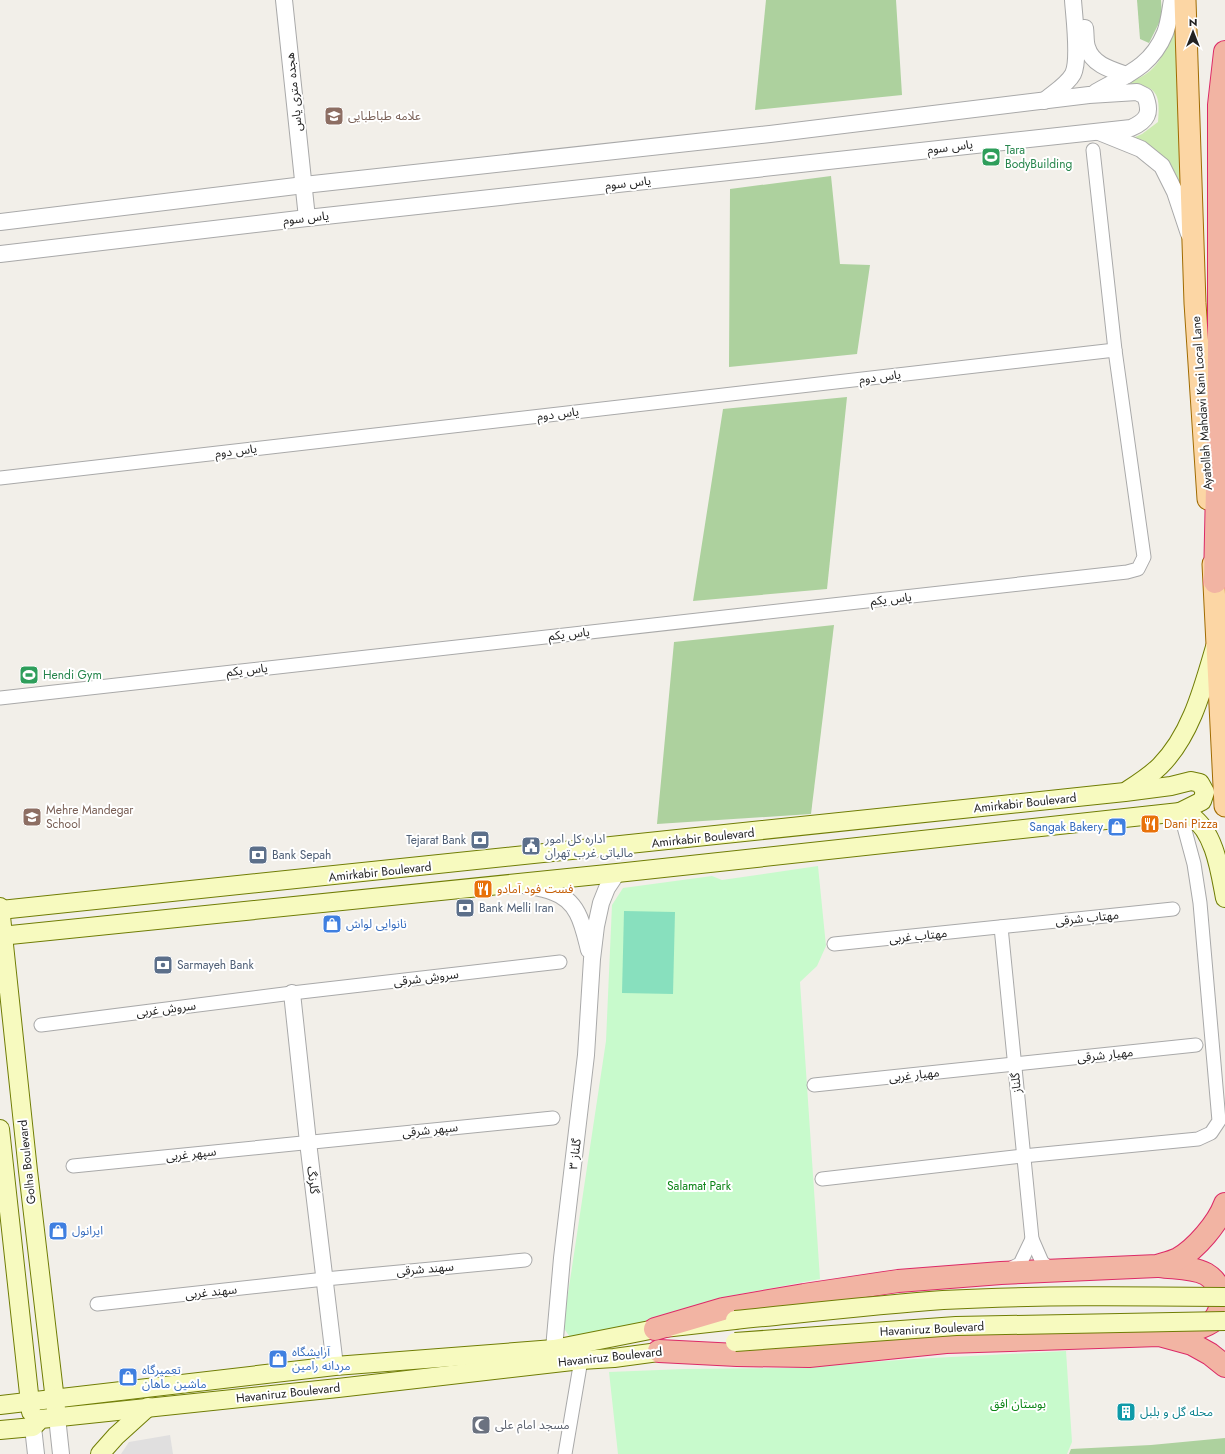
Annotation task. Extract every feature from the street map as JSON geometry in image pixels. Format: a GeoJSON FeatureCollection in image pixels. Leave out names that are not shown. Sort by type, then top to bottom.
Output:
{"type":"FeatureCollection","features":[{"type":"Feature","properties":{"kind":"highway"},"geometry":{"type":"LineString","coordinates":[[1215,582],[1219,392],[1219,104],[1225,52]]}},
{"type":"Feature","properties":{"kind":"highway"},"geometry":{"type":"LineString","coordinates":[[1157,1266],[1178,1259],[1194,1247],[1210,1229],[1223,1210],[1225,1204]]}},
{"type":"Feature","properties":{"kind":"highway"},"geometry":{"type":"LineString","coordinates":[[656,1329],[723,1309],[804,1295],[898,1281],[1052,1270],[1157,1266],[1188,1269],[1206,1274],[1218,1286],[1223,1297],[1221,1312],[1212,1321],[1195,1330],[1159,1335],[946,1342],[809,1356],[737,1355],[659,1351]]}},
{"type":"Feature","properties":{"kind":"highway"},"geometry":{"type":"LineString","coordinates":[[1159,1335],[1192,1344],[1210,1354],[1225,1366]]}},
{"type":"Feature","properties":{"kind":"main road","name":"Ayatollah Mahdavi Kani Local Lane"},"geometry":{"type":"LineString","coordinates":[[1185,0],[1197,348],[1215,582],[1225,806]]}},
{"type":"Feature","properties":{"kind":"main road","name":"Amirkabir Boulevard"},"geometry":{"type":"LineString","coordinates":[[0,910],[206,891],[561,854],[1125,792],[1161,766],[1181,738],[1202,690],[1217,639]]}},
{"type":"Feature","properties":{"kind":"main road"},"geometry":{"type":"LineString","coordinates":[[1125,792],[1171,786],[1191,781],[1200,783],[1205,792],[1202,801],[1180,812]]}},
{"type":"Feature","properties":{"kind":"main road","name":"Amirkabir Boulevard"},"geometry":{"type":"LineString","coordinates":[[2,936],[617,873],[1180,812]]}},
{"type":"Feature","properties":{"kind":"main road"},"geometry":{"type":"LineString","coordinates":[[1180,812],[1191,816],[1202,826],[1208,836],[1218,864],[1225,898]]}},
{"type":"Feature","properties":{"kind":"main road","name":"Golha Boulevard"},"geometry":{"type":"LineString","coordinates":[[0,907],[56,1417]]}},
{"type":"Feature","properties":{"kind":"main road","name":"Golha Boulevard"},"geometry":{"type":"LineString","coordinates":[[0,1129],[33,1427]]}},
{"type":"Feature","properties":{"kind":"main road","name":"Havaniruz Boulevard"},"geometry":{"type":"LineString","coordinates":[[0,1405],[335,1366],[554,1349],[656,1329],[826,1310],[944,1300],[1082,1296],[1225,1297]]}},
{"type":"Feature","properties":{"kind":"main road","name":"Havaniruz Boulevard"},"geometry":{"type":"LineString","coordinates":[[0,1430],[33,1427],[41,1419],[56,1417],[338,1388],[581,1360],[614,1358],[735,1342],[956,1326],[1225,1321]]}},
{"type":"Feature","properties":{"kind":"main road"},"geometry":{"type":"LineString","coordinates":[[100,1454],[116,1436],[148,1407]]}},
{"type":"Feature","properties":{"kind":"street","name":"هجده متری یاس"},"geometry":{"type":"LineString","coordinates":[[284,0],[308,218]]}},
{"type":"Feature","properties":{"kind":"street"},"geometry":{"type":"LineString","coordinates":[[1044,101],[1068,81],[1074,73],[1077,52],[1073,0]]}},
{"type":"Feature","properties":{"kind":"street"},"geometry":{"type":"LineString","coordinates":[[1082,0],[1087,48],[1096,61],[1105,68],[1127,75]]}},
{"type":"Feature","properties":{"kind":"street"},"geometry":{"type":"LineString","coordinates":[[1089,95],[1141,67],[1157,48],[1165,33],[1172,0]]}},
{"type":"Feature","properties":{"kind":"street"},"geometry":{"type":"LineString","coordinates":[[0,222],[304,185],[762,135],[1089,95],[1137,92],[1145,96],[1149,104],[1147,115],[1141,123],[1131,128],[1096,131]]}},
{"type":"Feature","properties":{"kind":"street","name":"یاس سوم"},"geometry":{"type":"LineString","coordinates":[[0,254],[308,218],[774,168],[1096,131],[1141,149],[1162,166],[1174,192],[1193,246]]}},
{"type":"Feature","properties":{"kind":"street"},"geometry":{"type":"LineString","coordinates":[[1093,150],[1115,350]]}},
{"type":"Feature","properties":{"kind":"street","name":"یاس دوم"},"geometry":{"type":"LineString","coordinates":[[0,478],[1115,350]]}},
{"type":"Feature","properties":{"kind":"street","name":"یاس یکم"},"geometry":{"type":"LineString","coordinates":[[0,698],[1127,572],[1138,569],[1144,557],[1115,350]]}},
{"type":"Feature","properties":{"kind":"street"},"geometry":{"type":"LineString","coordinates":[[822,1179],[1024,1156],[1198,1139],[1211,1133],[1219,1121],[1200,903],[1194,864],[1180,812]]}},
{"type":"Feature","properties":{"kind":"street"},"geometry":{"type":"LineString","coordinates":[[592,959],[596,926],[601,903],[607,888],[617,873]]}},
{"type":"Feature","properties":{"kind":"street"},"geometry":{"type":"LineString","coordinates":[[514,883],[554,892],[571,903],[582,920],[592,959]]}},
{"type":"Feature","properties":{"kind":"street","name":"مهتاب شرقی"},"geometry":{"type":"LineString","coordinates":[[1001,927],[1173,909]]}},
{"type":"Feature","properties":{"kind":"street","name":"مهتاب غربی"},"geometry":{"type":"LineString","coordinates":[[834,944],[1001,927]]}},
{"type":"Feature","properties":{"kind":"street","name":"گلناز"},"geometry":{"type":"LineString","coordinates":[[1001,927],[1032,1239]]}},
{"type":"Feature","properties":{"kind":"street","name":"گلناز ۳"},"geometry":{"type":"LineString","coordinates":[[554,1349],[562,1258],[586,1055],[592,959]]}},
{"type":"Feature","properties":{"kind":"street","name":"سروش شرقی"},"geometry":{"type":"LineString","coordinates":[[292,993],[560,962]]}},
{"type":"Feature","properties":{"kind":"street","name":"سروش غربی"},"geometry":{"type":"LineString","coordinates":[[41,1024],[292,993]]}},
{"type":"Feature","properties":{"kind":"street","name":"گلرنگ"},"geometry":{"type":"LineString","coordinates":[[292,993],[335,1366]]}},
{"type":"Feature","properties":{"kind":"street","name":"مهیار شرقی"},"geometry":{"type":"LineString","coordinates":[[1015,1064],[1196,1045]]}},
{"type":"Feature","properties":{"kind":"street","name":"مهیار غربی"},"geometry":{"type":"LineString","coordinates":[[814,1085],[1015,1064]]}},
{"type":"Feature","properties":{"kind":"street","name":"سپهر شرقی"},"geometry":{"type":"LineString","coordinates":[[308,1142],[553,1118]]}},
{"type":"Feature","properties":{"kind":"street","name":"سپهر غربی"},"geometry":{"type":"LineString","coordinates":[[73,1166],[308,1142]]}},
{"type":"Feature","properties":{"kind":"street"},"geometry":{"type":"LineString","coordinates":[[1032,1239],[1042,1262],[1052,1270]]}},
{"type":"Feature","properties":{"kind":"street"},"geometry":{"type":"LineString","coordinates":[[1001,1273],[1020,1264],[1032,1239]]}},
{"type":"Feature","properties":{"kind":"street","name":"سهند شرقی"},"geometry":{"type":"LineString","coordinates":[[325,1279],[525,1260]]}},
{"type":"Feature","properties":{"kind":"street","name":"سهند غربی"},"geometry":{"type":"LineString","coordinates":[[97,1304],[325,1279]]}},
{"type":"Feature","properties":{"kind":"street"},"geometry":{"type":"LineString","coordinates":[[565,1454],[581,1360]]}},
{"type":"Feature","properties":{"kind":"street"},"geometry":{"type":"LineString","coordinates":[[56,1417],[61,1454]]}},
{"type":"Feature","properties":{"kind":"street"},"geometry":{"type":"LineString","coordinates":[[33,1427],[36,1454]]}},
{"type":"Feature","properties":{"kind":"shaded area"},"geometry":{"type":"Polygon","coordinates":[[[170,1435],[173,1454],[121,1454],[129,1442],[170,1435]]]}},
{"type":"Feature","properties":{"kind":"green space"},"geometry":{"type":"Polygon","coordinates":[[[766,0],[896,0],[902,95],[755,110],[766,0]]]}},
{"type":"Feature","properties":{"kind":"green space"},"geometry":{"type":"Polygon","coordinates":[[[1137,0],[1161,0],[1162,17],[1149,43],[1140,39],[1137,0]]]}},
{"type":"Feature","properties":{"kind":"green space"},"geometry":{"type":"Polygon","coordinates":[[[1177,5],[1182,202],[1133,138],[1142,134],[1158,122],[1159,112],[1157,97],[1154,92],[1144,86],[1126,84],[1150,71],[1161,57],[1168,40],[1177,5]]]}},
{"type":"Feature","properties":{"kind":"green space"},"geometry":{"type":"Polygon","coordinates":[[[831,176],[840,264],[870,265],[857,354],[729,367],[730,189],[831,176]]]}},
{"type":"Feature","properties":{"kind":"green space"},"geometry":{"type":"Polygon","coordinates":[[[847,397],[827,589],[693,601],[723,409],[847,397]]]}},
{"type":"Feature","properties":{"kind":"green space"},"geometry":{"type":"Polygon","coordinates":[[[834,625],[811,814],[657,824],[674,642],[834,625]]]}},
{"type":"Feature","properties":{"kind":"green space","name":"Salamat Park"},"geometry":{"type":"Polygon","coordinates":[[[818,866],[826,946],[817,966],[800,982],[820,1279],[724,1297],[647,1323],[572,1340],[563,1327],[606,1041],[612,905],[623,888],[712,876],[722,880],[818,866]]]}},
{"type":"Feature","properties":{"kind":"green space"},"geometry":{"type":"Polygon","coordinates":[[[624,911],[675,912],[673,994],[622,993],[624,911]]]}},
{"type":"Feature","properties":{"kind":"green space","name":"بوستان افق"},"geometry":{"type":"Polygon","coordinates":[[[1066,1351],[1072,1442],[1067,1454],[618,1454],[609,1372],[684,1369],[789,1368],[914,1359],[1066,1351]]]}},
{"type":"Feature","properties":{"kind":"green space"},"geometry":{"type":"Polygon","coordinates":[[[1225,1438],[1225,1454],[1069,1454],[1071,1449],[1151,1445],[1225,1438]]]}},
{"type":"Feature","properties":{"kind":"place","name":"علامه طباطبایی"},"geometry":{"type":"Point","coordinates":[334,116]}},
{"type":"Feature","properties":{"kind":"place","name":"Tara BodyBuilding"},"geometry":{"type":"Point","coordinates":[991,157]}},
{"type":"Feature","properties":{"kind":"place","name":"Hendi Gym"},"geometry":{"type":"Point","coordinates":[29,675]}},
{"type":"Feature","properties":{"kind":"place","name":"Mehre Mandegar School"},"geometry":{"type":"Point","coordinates":[32,817]}},
{"type":"Feature","properties":{"kind":"place","name":"Dani Pizza"},"geometry":{"type":"Point","coordinates":[1150,824]}},
{"type":"Feature","properties":{"kind":"place","name":"Sangak Bakery"},"geometry":{"type":"Point","coordinates":[1117,827]}},
{"type":"Feature","properties":{"kind":"place","name":"Tejarat Bank"},"geometry":{"type":"Point","coordinates":[480,840]}},
{"type":"Feature","properties":{"kind":"place","name":"اداره کل امور مالیاتی غرب تهران"},"geometry":{"type":"Point","coordinates":[531,846]}},
{"type":"Feature","properties":{"kind":"place","name":"Bank Sepah"},"geometry":{"type":"Point","coordinates":[258,855]}},
{"type":"Feature","properties":{"kind":"place","name":"فست فود آمادو"},"geometry":{"type":"Point","coordinates":[483,889]}},
{"type":"Feature","properties":{"kind":"place","name":"Bank Melli Iran"},"geometry":{"type":"Point","coordinates":[465,908]}},
{"type":"Feature","properties":{"kind":"place","name":"نانوایی لواش"},"geometry":{"type":"Point","coordinates":[332,924]}},
{"type":"Feature","properties":{"kind":"place","name":"Sarmayeh Bank"},"geometry":{"type":"Point","coordinates":[163,965]}},
{"type":"Feature","properties":{"kind":"place","name":"ایرانول"},"geometry":{"type":"Point","coordinates":[58,1231]}},
{"type":"Feature","properties":{"kind":"place","name":"آرایشگاه مردانه رامین"},"geometry":{"type":"Point","coordinates":[278,1359]}},
{"type":"Feature","properties":{"kind":"place","name":"تعمیرگاه ماشین ماهان"},"geometry":{"type":"Point","coordinates":[128,1377]}},
{"type":"Feature","properties":{"kind":"place","name":"محله گل و بلبل"},"geometry":{"type":"Point","coordinates":[1126,1412]}},
{"type":"Feature","properties":{"kind":"place","name":"مسجد امام علی"},"geometry":{"type":"Point","coordinates":[481,1425]}}]}
